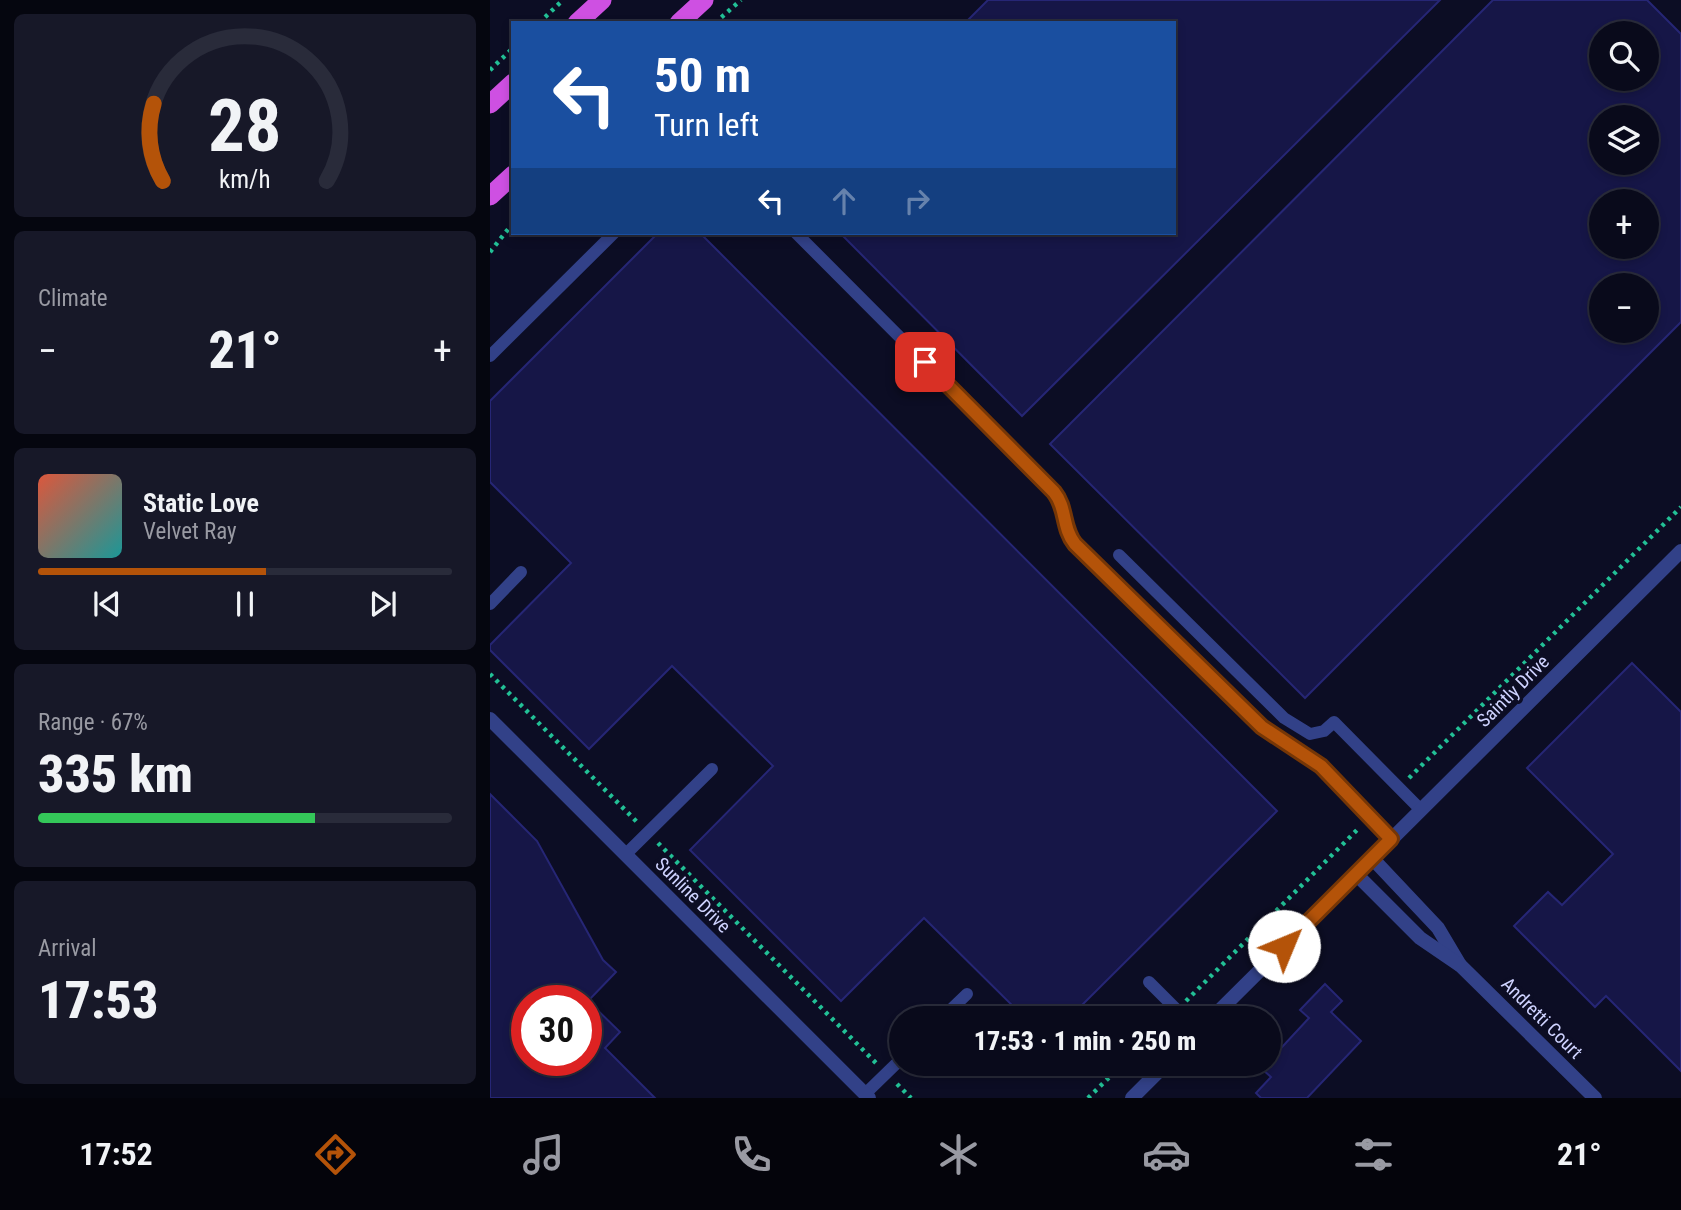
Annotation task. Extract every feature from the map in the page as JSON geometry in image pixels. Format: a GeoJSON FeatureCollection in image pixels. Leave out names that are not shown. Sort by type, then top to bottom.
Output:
{"type":"FeatureCollection","features":[{"type":"Feature","properties":{"kind":"highway"},"geometry":{"type":"LineString","coordinates":[[579,21],[602,0]]}},
{"type":"Feature","properties":{"kind":"highway"},"geometry":{"type":"LineString","coordinates":[[681,21],[704,0]]}},
{"type":"Feature","properties":{"kind":"highway"},"geometry":{"type":"LineString","coordinates":[[490,104],[511,85]]}},
{"type":"Feature","properties":{"kind":"highway"},"geometry":{"type":"LineString","coordinates":[[490,196],[511,177]]}},
{"type":"Feature","properties":{"kind":"street","name":"Saintly Drive"},"geometry":{"type":"LineString","coordinates":[[1224,1006],[1681,551]]}},
{"type":"Feature","properties":{"kind":"street","name":"Sunline Drive"},"geometry":{"type":"LineString","coordinates":[[490,719],[867,1096]]}},
{"type":"Feature","properties":{"kind":"street"},"geometry":{"type":"LineString","coordinates":[[1372,858],[1438,928],[1461,966]]}},
{"type":"Feature","properties":{"kind":"street"},"geometry":{"type":"LineString","coordinates":[[1356,874],[1420,938],[1461,966]]}},
{"type":"Feature","properties":{"kind":"street","name":"Andretti Court"},"geometry":{"type":"LineString","coordinates":[[1461,966],[1595,1098]]}},
{"type":"Feature","properties":{"kind":"street"},"geometry":{"type":"LineString","coordinates":[[1132,1098],[1154,1076]]}},
{"type":"Feature","properties":{"kind":"lane"},"geometry":{"type":"LineString","coordinates":[[490,356],[612,235]]}},
{"type":"Feature","properties":{"kind":"lane"},"geometry":{"type":"LineString","coordinates":[[798,235],[1054,492],[1061,500],[1069,536],[1075,544],[1262,727],[1321,766],[1391,839]]}},
{"type":"Feature","properties":{"kind":"lane"},"geometry":{"type":"LineString","coordinates":[[1119,555],[1284,718],[1310,734],[1324,731],[1334,722],[1421,810]]}},
{"type":"Feature","properties":{"kind":"lane"},"geometry":{"type":"LineString","coordinates":[[490,604],[521,572]]}},
{"type":"Feature","properties":{"kind":"lane"},"geometry":{"type":"LineString","coordinates":[[626,854],[712,769]]}},
{"type":"Feature","properties":{"kind":"lane"},"geometry":{"type":"LineString","coordinates":[[1149,982],[1173,1006]]}},
{"type":"Feature","properties":{"kind":"lane"},"geometry":{"type":"LineString","coordinates":[[954,1006],[967,994]]}},
{"type":"Feature","properties":{"kind":"lane"},"geometry":{"type":"LineString","coordinates":[[867,1096],[889,1070]]}},
{"type":"Feature","properties":{"kind":"path"},"geometry":{"type":"LineString","coordinates":[[541,21],[563,0]]}},
{"type":"Feature","properties":{"kind":"path"},"geometry":{"type":"LineString","coordinates":[[717,21],[741,0]]}},
{"type":"Feature","properties":{"kind":"path"},"geometry":{"type":"LineString","coordinates":[[490,70],[511,50]]}},
{"type":"Feature","properties":{"kind":"path"},"geometry":{"type":"LineString","coordinates":[[490,252],[511,226]]}},
{"type":"Feature","properties":{"kind":"path"},"geometry":{"type":"LineString","coordinates":[[1399,788],[1681,507]]}},
{"type":"Feature","properties":{"kind":"path"},"geometry":{"type":"LineString","coordinates":[[490,674],[911,1098]]}},
{"type":"Feature","properties":{"kind":"path"},"geometry":{"type":"LineString","coordinates":[[1189,1006],[1370,817]]}},
{"type":"Feature","properties":{"kind":"path"},"geometry":{"type":"LineString","coordinates":[[1088,1098],[1111,1076]]}},
{"type":"Feature","properties":{"kind":"building"},"geometry":{"type":"Polygon","coordinates":[[[988,0],[1440,0],[1022,416],[842,235],[1176,235],[1176,21],[967,21],[988,0]]]}},
{"type":"Feature","properties":{"kind":"building"},"geometry":{"type":"Polygon","coordinates":[[[1493,0],[1647,0],[1681,34],[1681,322],[1305,698],[1050,444],[1493,0]]]}},
{"type":"Feature","properties":{"kind":"building"},"geometry":{"type":"Polygon","coordinates":[[[656,235],[702,235],[1277,811],[1081,1006],[1013,1006],[924,918],[841,1001],[690,850],[773,766],[672,666],[589,749],[490,650],[490,645],[571,563],[490,482],[490,401],[656,235]]]}},
{"type":"Feature","properties":{"kind":"building"},"geometry":{"type":"Polygon","coordinates":[[[1632,663],[1681,712],[1681,1071],[1606,996],[1595,1007],[1514,926],[1548,892],[1562,905],[1613,854],[1527,768],[1632,663]]]}},
{"type":"Feature","properties":{"kind":"building"},"geometry":{"type":"Polygon","coordinates":[[[490,794],[537,841],[603,960],[616,972],[602,986],[511,985],[511,1076],[602,1076],[602,1015],[620,1032],[605,1048],[655,1098],[490,1098],[490,794]]]}},
{"type":"Feature","properties":{"kind":"building"},"geometry":{"type":"Polygon","coordinates":[[[1325,984],[1342,1001],[1331,1012],[1361,1041],[1307,1098],[1261,1098],[1256,1093],[1270,1076],[1281,1076],[1281,1048],[1309,1018],[1300,1010],[1325,984]]]}},
{"type":"Feature","properties":{"kind":"route"},"geometry":{"type":"LineString","coordinates":[[925,362],[1061,500],[1066,528],[1075,544],[1262,727],[1321,766],[1391,839],[1284,946]]}}]}
